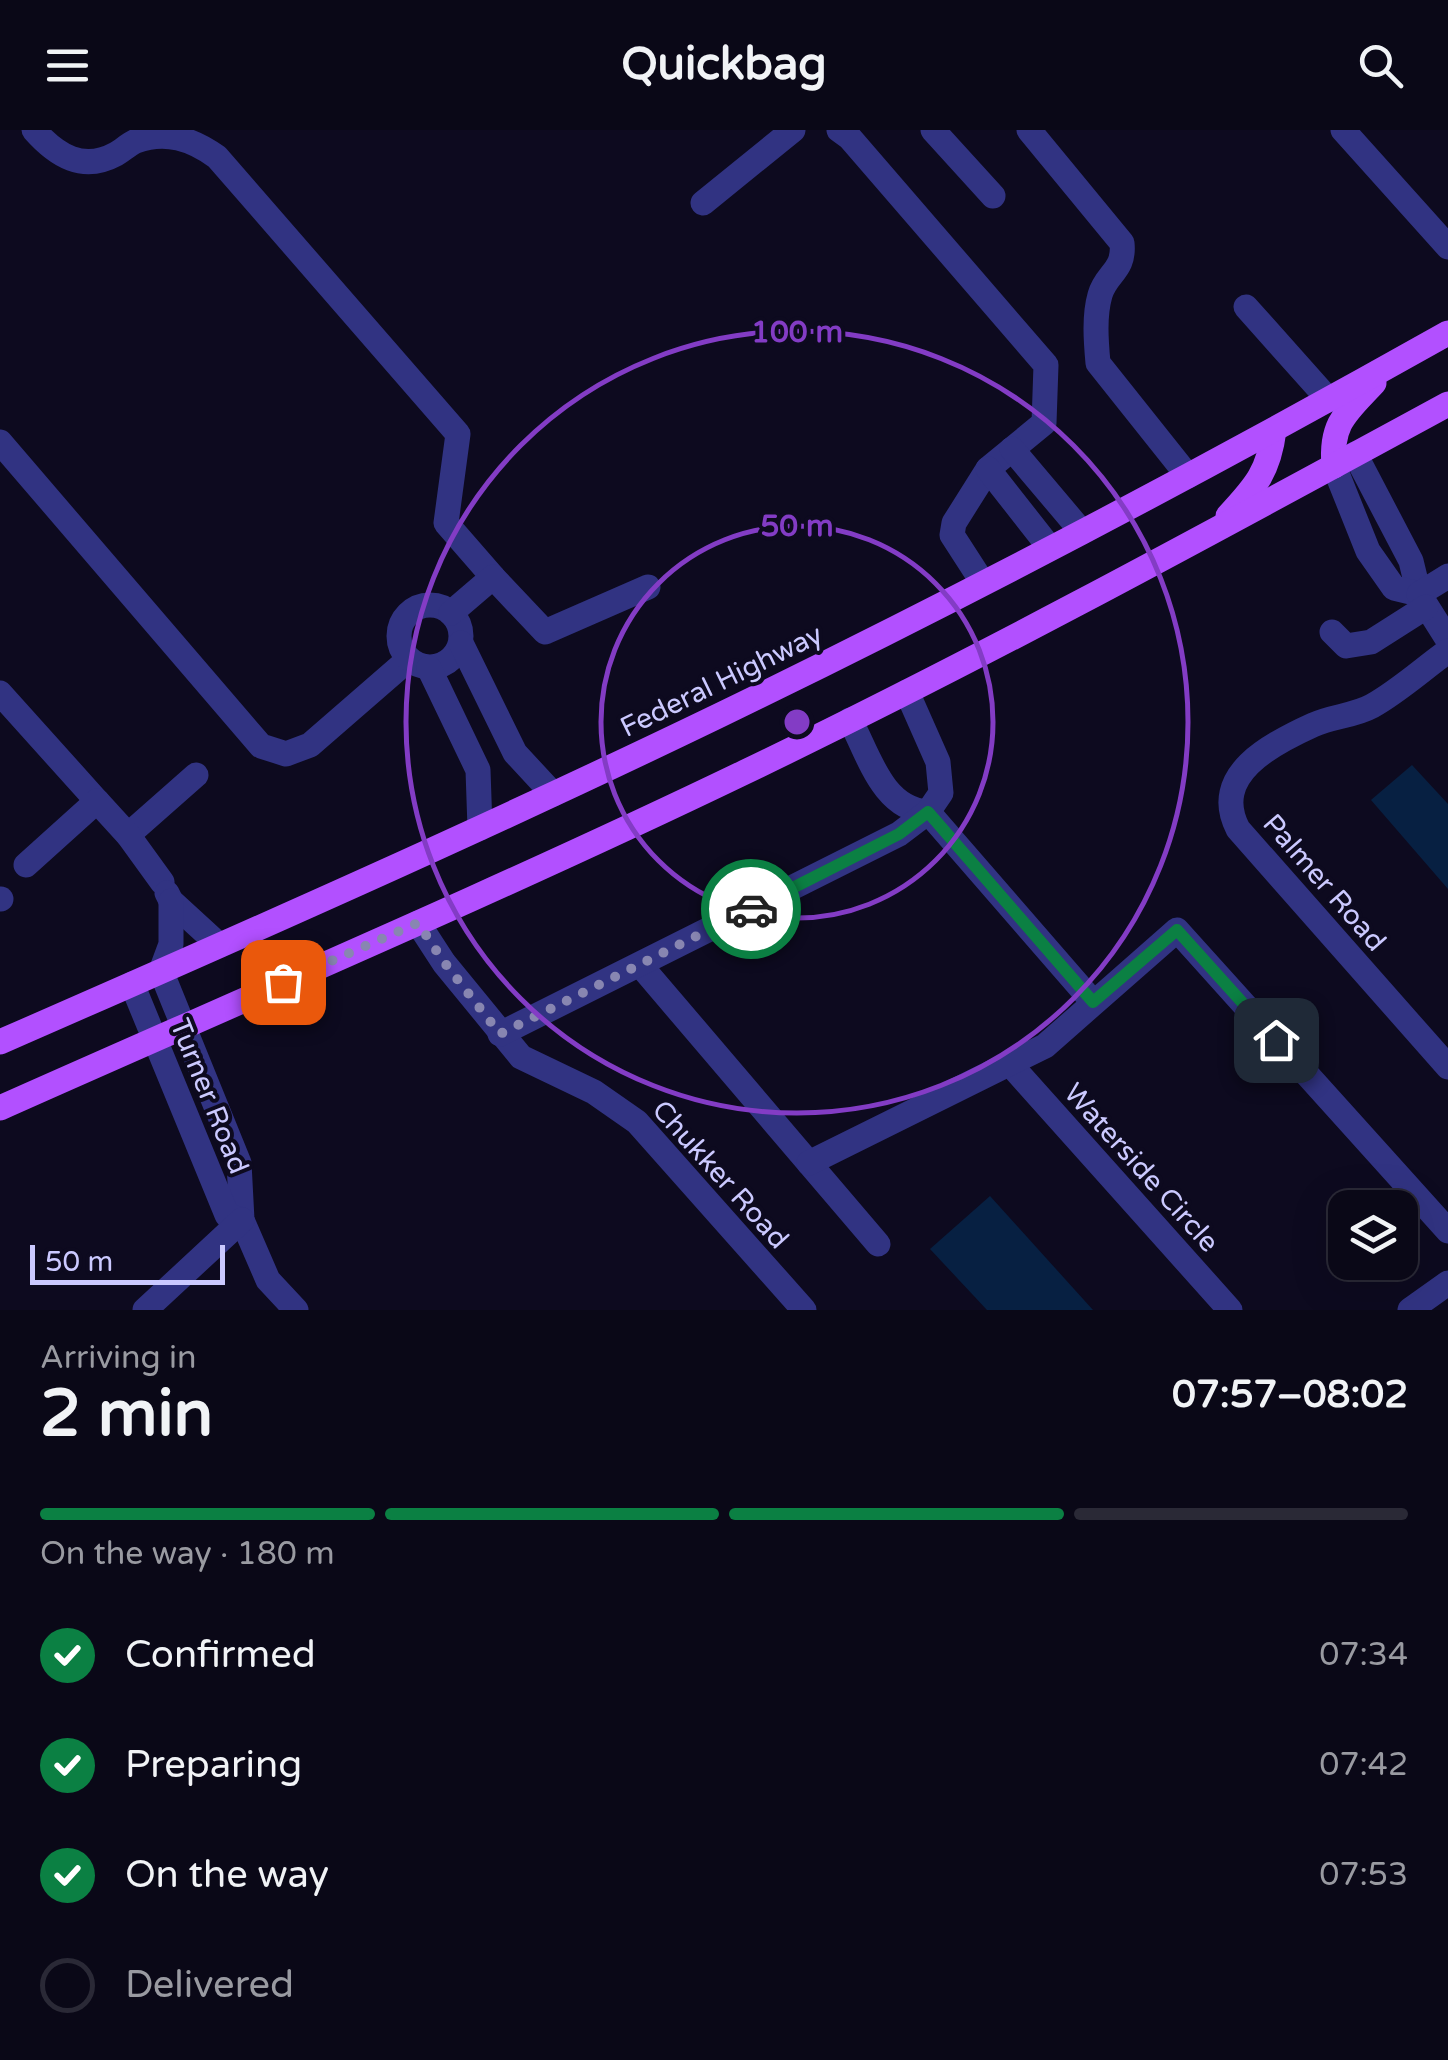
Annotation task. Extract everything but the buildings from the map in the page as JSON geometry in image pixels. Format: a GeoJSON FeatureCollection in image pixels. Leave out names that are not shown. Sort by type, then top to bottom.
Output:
{"type":"FeatureCollection","features":[{"type":"Feature","properties":{"kind":"main road","name":"Federal Highway"},"geometry":{"type":"LineString","coordinates":[[0,1042],[480,828],[716,717],[1082,532],[1448,333]]}},
{"type":"Feature","properties":{"kind":"main road"},"geometry":{"type":"LineString","coordinates":[[1344,460],[1333,436],[1342,417],[1391,365]]}},
{"type":"Feature","properties":{"kind":"main road"},"geometry":{"type":"LineString","coordinates":[[0,1108],[418,923],[850,720],[1448,404]]}},
{"type":"Feature","properties":{"kind":"main road"},"geometry":{"type":"LineString","coordinates":[[1215,530],[1263,474],[1271,460],[1274,430]]}},
{"type":"Feature","properties":{"kind":"street"},"geometry":{"type":"LineString","coordinates":[[34,130],[51,150],[82,162],[100,161],[156,135],[178,136],[217,156],[458,434],[446,523],[546,632],[648,588]]}},
{"type":"Feature","properties":{"kind":"street"},"geometry":{"type":"LineString","coordinates":[[703,203],[794,130]]}},
{"type":"Feature","properties":{"kind":"street"},"geometry":{"type":"LineString","coordinates":[[838,130],[850,138],[1046,365],[1044,423],[988,469],[954,523],[952,535],[983,583]]}},
{"type":"Feature","properties":{"kind":"street"},"geometry":{"type":"LineString","coordinates":[[933,130],[993,196]]}},
{"type":"Feature","properties":{"kind":"street"},"geometry":{"type":"LineString","coordinates":[[1029,130],[1122,243],[1124,259],[1100,293],[1098,363],[1188,476]]}},
{"type":"Feature","properties":{"kind":"street"},"geometry":{"type":"LineString","coordinates":[[1343,130],[1448,247]]}},
{"type":"Feature","properties":{"kind":"street"},"geometry":{"type":"LineString","coordinates":[[1246,307],[1328,400]]}},
{"type":"Feature","properties":{"kind":"street"},"geometry":{"type":"LineString","coordinates":[[0,442],[261,746],[286,754],[310,746],[419,664],[449,661],[460,643],[461,632],[451,613],[431,604],[420,606],[403,619],[399,640],[419,664],[478,770],[480,828]]}},
{"type":"Feature","properties":{"kind":"street"},"geometry":{"type":"LineString","coordinates":[[1012,449],[1082,532]]}},
{"type":"Feature","properties":{"kind":"street"},"geometry":{"type":"LineString","coordinates":[[1344,460],[1368,550],[1394,588],[1422,600],[1448,640]]}},
{"type":"Feature","properties":{"kind":"street"},"geometry":{"type":"LineString","coordinates":[[988,469],[1050,548]]}},
{"type":"Feature","properties":{"kind":"street"},"geometry":{"type":"LineString","coordinates":[[1332,632],[1346,646],[1371,642],[1448,576]]}},
{"type":"Feature","properties":{"kind":"street"},"geometry":{"type":"LineString","coordinates":[[451,613],[493,577]]}},
{"type":"Feature","properties":{"kind":"street"},"geometry":{"type":"LineString","coordinates":[[460,643],[515,753],[553,794]]}},
{"type":"Feature","properties":{"kind":"street","name":"Palmer Road"},"geometry":{"type":"LineString","coordinates":[[1448,650],[1371,707],[1314,724],[1254,758],[1235,782],[1229,800],[1238,829],[1448,1068]]}},
{"type":"Feature","properties":{"kind":"street"},"geometry":{"type":"LineString","coordinates":[[500,1034],[899,834],[928,812],[942,793],[938,762],[907,692]]}},
{"type":"Feature","properties":{"kind":"street"},"geometry":{"type":"LineString","coordinates":[[0,693],[128,836],[167,892],[219,945]]}},
{"type":"Feature","properties":{"kind":"street"},"geometry":{"type":"LineString","coordinates":[[850,720],[887,792],[910,810],[928,812],[1093,1002]]}},
{"type":"Feature","properties":{"kind":"street"},"geometry":{"type":"LineString","coordinates":[[128,836],[196,775]]}},
{"type":"Feature","properties":{"kind":"street"},"geometry":{"type":"LineString","coordinates":[[26,865],[98,801]]}},
{"type":"Feature","properties":{"kind":"street"},"geometry":{"type":"LineString","coordinates":[[162,971],[171,944],[167,892]]}},
{"type":"Feature","properties":{"kind":"street","name":"Chukker Road"},"geometry":{"type":"LineString","coordinates":[[418,923],[521,1058],[594,1092],[638,1122],[804,1310]]}},
{"type":"Feature","properties":{"kind":"street"},"geometry":{"type":"LineString","coordinates":[[810,1163],[1045,1046],[1177,930],[1448,1231]]}},
{"type":"Feature","properties":{"kind":"street"},"geometry":{"type":"LineString","coordinates":[[641,966],[878,1244]]}},
{"type":"Feature","properties":{"kind":"street","name":"Turner Road"},"geometry":{"type":"LineString","coordinates":[[162,971],[240,1163],[242,1220],[268,1280],[296,1310]]}},
{"type":"Feature","properties":{"kind":"street","name":"Turner Road"},"geometry":{"type":"LineString","coordinates":[[132,984],[227,1215],[242,1220]]}},
{"type":"Feature","properties":{"kind":"street","name":"Waterside Circle"},"geometry":{"type":"LineString","coordinates":[[1010,1064],[1230,1310]]}},
{"type":"Feature","properties":{"kind":"street"},"geometry":{"type":"LineString","coordinates":[[145,1310],[242,1220]]}},
{"type":"Feature","properties":{"kind":"street"},"geometry":{"type":"LineString","coordinates":[[1410,1310],[1448,1283]]}},
{"type":"Feature","properties":{"kind":"water"},"geometry":{"type":"Polygon","coordinates":[[[1412,765],[1448,804],[1448,889],[1371,800],[1412,765]]]}},
{"type":"Feature","properties":{"kind":"water"},"geometry":{"type":"Polygon","coordinates":[[[990,1196],[1093,1310],[987,1310],[930,1249],[990,1196]]]}},
{"type":"Feature","properties":{"kind":"way so far"},"geometry":{"type":"LineString","coordinates":[[283,982],[418,923],[500,1034],[751,909]]}},
{"type":"Feature","properties":{"kind":"route"},"geometry":{"type":"LineString","coordinates":[[751,909],[899,834],[928,812],[1093,1002],[1177,930],[1276,1040]]}}]}
